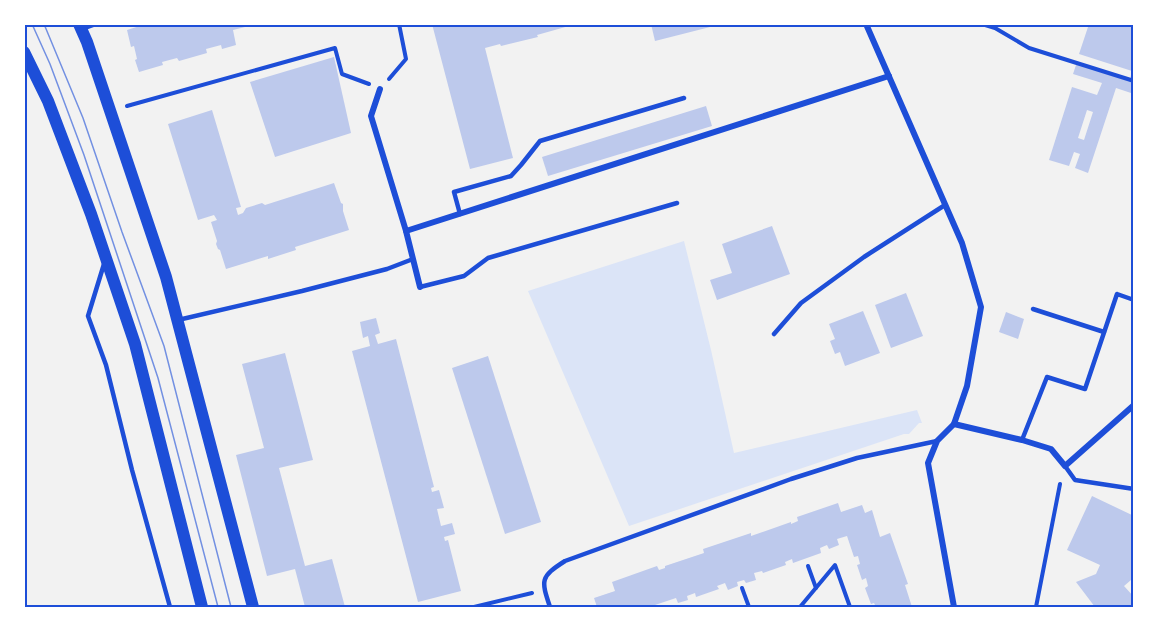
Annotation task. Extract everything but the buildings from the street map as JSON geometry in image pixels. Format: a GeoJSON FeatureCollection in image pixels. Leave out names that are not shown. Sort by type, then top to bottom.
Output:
{"type":"FeatureCollection","features":[{"type":"Feature","properties":{"kind":"main road"},"geometry":{"type":"LineString","coordinates":[[80,27],[91,53],[166,277],[253,607]]}},
{"type":"Feature","properties":{"kind":"main road"},"geometry":{"type":"LineString","coordinates":[[24,52],[48,101],[91,214],[135,344],[202,607]]}},
{"type":"Feature","properties":{"kind":"street"},"geometry":{"type":"LineString","coordinates":[[866,24],[962,243],[981,307],[967,386],[954,424],[937,441],[928,463],[954,607]]}},
{"type":"Feature","properties":{"kind":"street"},"geometry":{"type":"LineString","coordinates":[[406,231],[889,76]]}},
{"type":"Feature","properties":{"kind":"street"},"geometry":{"type":"LineString","coordinates":[[380,89],[371,116],[420,286]]}},
{"type":"Feature","properties":{"kind":"street"},"geometry":{"type":"LineString","coordinates":[[954,424],[1051,449],[1065,466],[1134,405]]}},
{"type":"Feature","properties":{"kind":"lane"},"geometry":{"type":"LineString","coordinates":[[80,27],[96,24]]}},
{"type":"Feature","properties":{"kind":"lane"},"geometry":{"type":"LineString","coordinates":[[460,214],[454,192],[511,176],[540,141],[684,98]]}},
{"type":"Feature","properties":{"kind":"lane"},"geometry":{"type":"LineString","coordinates":[[420,286],[464,276],[488,258],[677,203]]}},
{"type":"Feature","properties":{"kind":"lane"},"geometry":{"type":"LineString","coordinates":[[774,334],[801,303],[864,257],[945,205]]}},
{"type":"Feature","properties":{"kind":"lane"},"geometry":{"type":"LineString","coordinates":[[106,258],[88,316],[106,365],[132,471],[170,607]]}},
{"type":"Feature","properties":{"kind":"lane"},"geometry":{"type":"LineString","coordinates":[[177,320],[302,291],[387,269],[413,259]]}},
{"type":"Feature","properties":{"kind":"lane"},"geometry":{"type":"LineString","coordinates":[[1022,440],[1047,377],[1085,389],[1117,294],[1134,300]]}},
{"type":"Feature","properties":{"kind":"lane"},"geometry":{"type":"LineString","coordinates":[[1033,309],[1104,332]]}},
{"type":"Feature","properties":{"kind":"lane"},"geometry":{"type":"LineString","coordinates":[[550,607],[543,583],[553,568],[565,561],[791,479],[857,458],[937,441]]}},
{"type":"Feature","properties":{"kind":"lane"},"geometry":{"type":"LineString","coordinates":[[1065,466],[1075,480],[1134,489]]}},
{"type":"Feature","properties":{"kind":"path"},"geometry":{"type":"LineString","coordinates":[[124,107],[335,48],[342,74],[380,89],[406,59],[399,24]]}},
{"type":"Feature","properties":{"kind":"path"},"geometry":{"type":"LineString","coordinates":[[982,24],[995,28],[1029,48],[1134,81]]}},
{"type":"Feature","properties":{"kind":"path"},"geometry":{"type":"LineString","coordinates":[[1036,607],[1065,466]]}},
{"type":"Feature","properties":{"kind":"path"},"geometry":{"type":"LineString","coordinates":[[808,566],[816,588]]}},
{"type":"Feature","properties":{"kind":"path"},"geometry":{"type":"LineString","coordinates":[[800,607],[835,566],[850,607]]}},
{"type":"Feature","properties":{"kind":"path"},"geometry":{"type":"LineString","coordinates":[[742,588],[748,607]]}},
{"type":"Feature","properties":{"kind":"path"},"geometry":{"type":"LineString","coordinates":[[474,607],[544,590]]}},
{"type":"Feature","properties":{"kind":"shaded area"},"geometry":{"type":"Polygon","coordinates":[[[684,241],[734,453],[917,410],[922,423],[919,423],[909,434],[629,526],[528,291],[684,241]]]}},
{"type":"Feature","properties":{"kind":"tram line"},"geometry":{"type":"LineString","coordinates":[[32,24],[50,64],[84,155],[158,378],[218,607]]}},
{"type":"Feature","properties":{"kind":"tram line"},"geometry":{"type":"LineString","coordinates":[[44,24],[83,118],[164,346],[231,607]]}}]}
